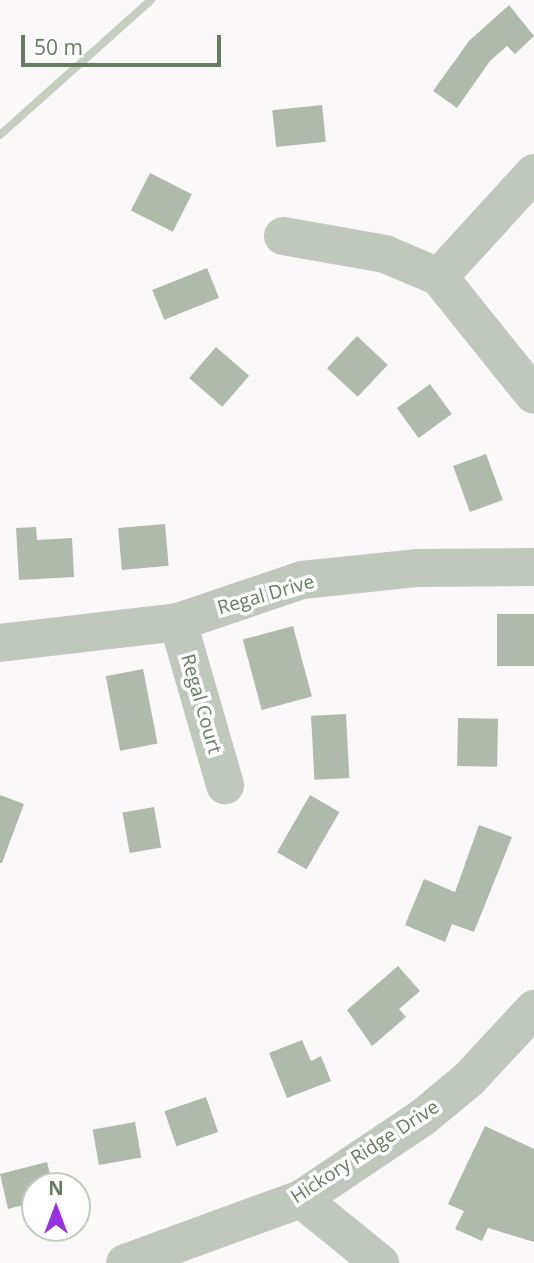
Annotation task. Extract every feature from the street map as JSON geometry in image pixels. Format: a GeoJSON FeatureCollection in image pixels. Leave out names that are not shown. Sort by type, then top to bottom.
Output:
{"type":"FeatureCollection","features":[{"type":"Feature","properties":{"kind":"street"},"geometry":{"type":"LineString","coordinates":[[439,277],[534,173]]}},
{"type":"Feature","properties":{"kind":"street"},"geometry":{"type":"LineString","coordinates":[[283,236],[385,254],[439,277],[534,395]]}},
{"type":"Feature","properties":{"kind":"street","name":"Regal Drive"},"geometry":{"type":"LineString","coordinates":[[0,643],[178,622],[302,580],[418,568],[534,566]]}},
{"type":"Feature","properties":{"kind":"street","name":"Regal Court"},"geometry":{"type":"LineString","coordinates":[[178,622],[225,785]]}},
{"type":"Feature","properties":{"kind":"street","name":"Hickory Ridge Drive"},"geometry":{"type":"LineString","coordinates":[[125,1263],[300,1199],[422,1118],[469,1079],[534,1009]]}},
{"type":"Feature","properties":{"kind":"street"},"geometry":{"type":"LineString","coordinates":[[300,1199],[380,1263]]}},
{"type":"Feature","properties":{"kind":"building"},"geometry":{"type":"Polygon","coordinates":[[[509,5],[534,36],[515,54],[507,46],[490,61],[457,108],[433,91],[469,41],[509,5]]]}},
{"type":"Feature","properties":{"kind":"building"},"geometry":{"type":"Polygon","coordinates":[[[322,105],[326,142],[276,147],[272,110],[322,105]]]}},
{"type":"Feature","properties":{"kind":"building"},"geometry":{"type":"Polygon","coordinates":[[[150,173],[192,194],[173,232],[131,210],[150,173]]]}},
{"type":"Feature","properties":{"kind":"building"},"geometry":{"type":"Polygon","coordinates":[[[207,268],[219,298],[164,320],[152,290],[207,268]]]}},
{"type":"Feature","properties":{"kind":"building"},"geometry":{"type":"Polygon","coordinates":[[[357,336],[388,365],[358,397],[327,368],[357,336]]]}},
{"type":"Feature","properties":{"kind":"building"},"geometry":{"type":"Polygon","coordinates":[[[216,347],[249,376],[222,407],[189,378],[216,347]]]}},
{"type":"Feature","properties":{"kind":"building"},"geometry":{"type":"Polygon","coordinates":[[[430,384],[452,414],[419,438],[397,408],[430,384]]]}},
{"type":"Feature","properties":{"kind":"building"},"geometry":{"type":"Polygon","coordinates":[[[486,454],[503,500],[470,512],[453,466],[486,454]]]}},
{"type":"Feature","properties":{"kind":"building"},"geometry":{"type":"Polygon","coordinates":[[[165,524],[169,566],[122,570],[118,528],[165,524]]]}},
{"type":"Feature","properties":{"kind":"building"},"geometry":{"type":"Polygon","coordinates":[[[36,527],[37,540],[72,538],[74,577],[19,580],[16,528],[36,527]]]}},
{"type":"Feature","properties":{"kind":"building"},"geometry":{"type":"Polygon","coordinates":[[[497,614],[534,614],[534,666],[497,666],[497,614]]]}},
{"type":"Feature","properties":{"kind":"building"},"geometry":{"type":"Polygon","coordinates":[[[293,626],[312,697],[262,710],[243,639],[293,626]]]}},
{"type":"Feature","properties":{"kind":"building"},"geometry":{"type":"Polygon","coordinates":[[[143,669],[158,744],[120,751],[106,676],[143,669]]]}},
{"type":"Feature","properties":{"kind":"building"},"geometry":{"type":"Polygon","coordinates":[[[346,714],[349,778],[314,780],[311,716],[346,714]]]}},
{"type":"Feature","properties":{"kind":"building"},"geometry":{"type":"Polygon","coordinates":[[[458,718],[498,719],[497,767],[457,766],[458,718]]]}},
{"type":"Feature","properties":{"kind":"building"},"geometry":{"type":"Polygon","coordinates":[[[0,795],[24,804],[2,863],[0,863],[0,795]]]}},
{"type":"Feature","properties":{"kind":"building"},"geometry":{"type":"Polygon","coordinates":[[[310,795],[339,812],[306,869],[277,852],[310,795]]]}},
{"type":"Feature","properties":{"kind":"building"},"geometry":{"type":"Polygon","coordinates":[[[154,807],[161,847],[130,853],[122,813],[154,807]]]}},
{"type":"Feature","properties":{"kind":"building"},"geometry":{"type":"Polygon","coordinates":[[[479,825],[512,837],[474,932],[452,924],[445,942],[405,925],[424,879],[455,892],[479,825]]]}},
{"type":"Feature","properties":{"kind":"building"},"geometry":{"type":"Polygon","coordinates":[[[398,966],[420,991],[399,1009],[406,1017],[372,1046],[347,1010],[398,966]]]}},
{"type":"Feature","properties":{"kind":"building"},"geometry":{"type":"Polygon","coordinates":[[[302,1040],[311,1061],[321,1056],[331,1081],[287,1098],[269,1053],[302,1040]]]}},
{"type":"Feature","properties":{"kind":"building"},"geometry":{"type":"Polygon","coordinates":[[[206,1097],[218,1132],[176,1146],[164,1111],[206,1097]]]}},
{"type":"Feature","properties":{"kind":"building"},"geometry":{"type":"Polygon","coordinates":[[[135,1122],[141,1157],[99,1165],[93,1129],[135,1122]]]}},
{"type":"Feature","properties":{"kind":"building"},"geometry":{"type":"Polygon","coordinates":[[[485,1126],[534,1149],[534,1242],[488,1228],[482,1241],[455,1229],[464,1211],[448,1204],[485,1126]]]}},
{"type":"Feature","properties":{"kind":"building"},"geometry":{"type":"Polygon","coordinates":[[[47,1162],[50,1172],[21,1172],[21,1206],[8,1209],[0,1174],[47,1162]]]}},
{"type":"Feature","properties":{"kind":"waterway"},"geometry":{"type":"LineString","coordinates":[[0,135],[151,0]]}}]}
